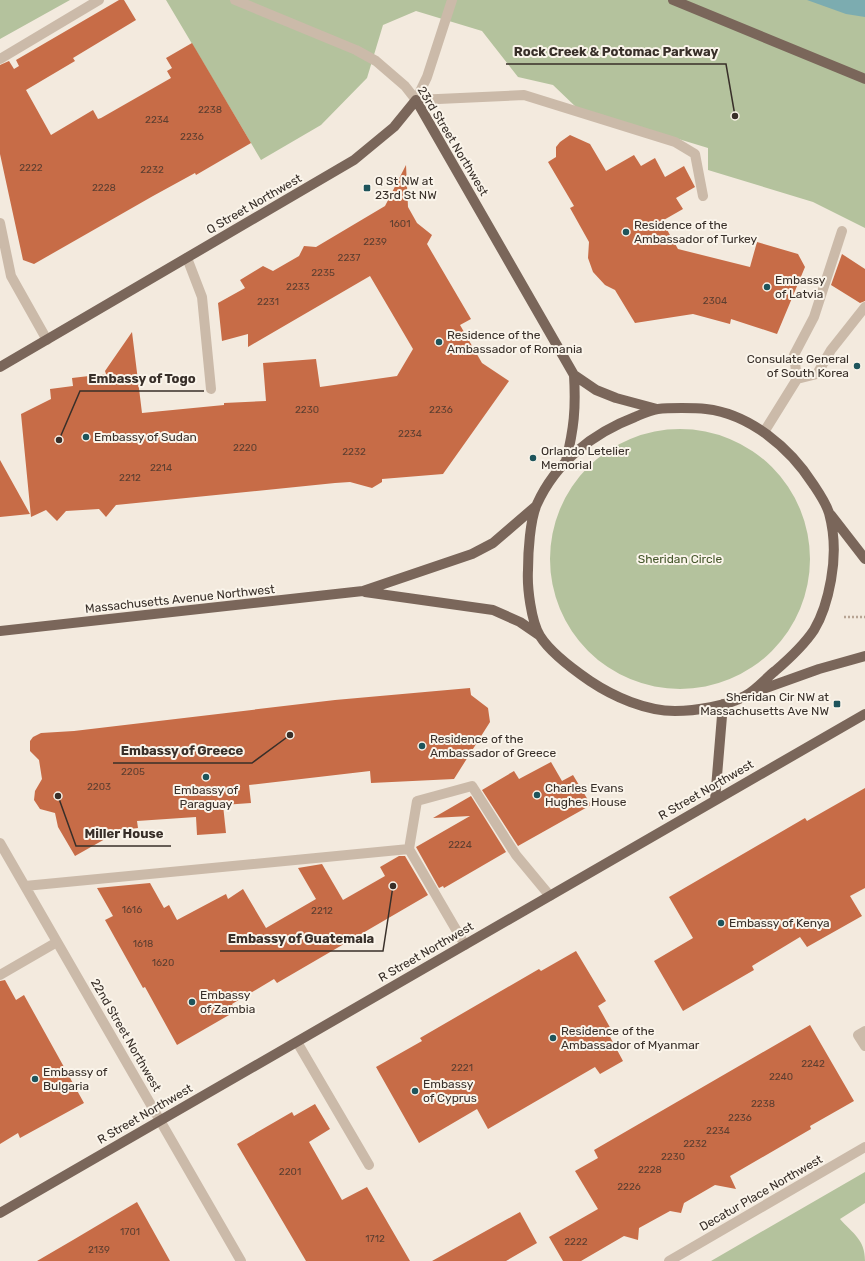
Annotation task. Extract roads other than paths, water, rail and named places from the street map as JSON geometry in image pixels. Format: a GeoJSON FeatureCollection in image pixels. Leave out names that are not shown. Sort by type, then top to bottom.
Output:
{"type":"FeatureCollection","features":[{"type":"Feature","properties":{"kind":"main road"},"geometry":{"type":"LineString","coordinates":[[672,0],[865,79]]}},
{"type":"Feature","properties":{"kind":"main road","name":"Q Street Northwest"},"geometry":{"type":"LineString","coordinates":[[0,367],[354,160],[394,127],[416,100]]}},
{"type":"Feature","properties":{"kind":"main road","name":"23rd Street Northwest"},"geometry":{"type":"LineString","coordinates":[[416,100],[574,375],[576,403],[575,427],[566,461]]}},
{"type":"Feature","properties":{"kind":"main road","name":"23rd Street Northwest"},"geometry":{"type":"LineString","coordinates":[[574,375],[596,390],[616,398],[657,409]]}},
{"type":"Feature","properties":{"kind":"main road"},"geometry":{"type":"LineString","coordinates":[[539,635],[527,588],[530,544],[536,506],[552,479],[566,461],[582,446],[599,434],[624,421],[657,409],[707,409],[749,424],[764,432],[806,474],[829,511],[865,559]]}},
{"type":"Feature","properties":{"kind":"main road","name":"Massachusetts Avenue Northwest"},"geometry":{"type":"LineString","coordinates":[[0,631],[363,592],[472,554],[493,543],[536,506]]}},
{"type":"Feature","properties":{"kind":"main road"},"geometry":{"type":"LineString","coordinates":[[745,696],[797,650],[814,630],[829,591],[834,562],[834,539],[829,511]]}},
{"type":"Feature","properties":{"kind":"main road","name":"Massachusetts Avenue Northwest"},"geometry":{"type":"LineString","coordinates":[[363,592],[493,610],[520,622],[539,635],[565,662],[604,690],[650,708],[673,711],[698,709],[723,704],[745,696]]}},
{"type":"Feature","properties":{"kind":"main road"},"geometry":{"type":"LineString","coordinates":[[745,696],[819,669],[865,656]]}},
{"type":"Feature","properties":{"kind":"main road"},"geometry":{"type":"LineString","coordinates":[[715,800],[723,704]]}},
{"type":"Feature","properties":{"kind":"main road","name":"R Street Northwest"},"geometry":{"type":"LineString","coordinates":[[0,1213],[865,714]]}},
{"type":"Feature","properties":{"kind":"street"},"geometry":{"type":"LineString","coordinates":[[0,59],[99,0]]}},
{"type":"Feature","properties":{"kind":"street","name":"23rd Street Northwest"},"geometry":{"type":"LineString","coordinates":[[235,0],[356,50],[376,61],[405,86],[416,100]]}},
{"type":"Feature","properties":{"kind":"street","name":"Q Street Northwest"},"geometry":{"type":"LineString","coordinates":[[416,100],[427,77],[452,0]]}},
{"type":"Feature","properties":{"kind":"street"},"geometry":{"type":"LineString","coordinates":[[416,100],[524,96],[675,142],[695,154],[703,196]]}},
{"type":"Feature","properties":{"kind":"street"},"geometry":{"type":"LineString","coordinates":[[0,223],[11,276],[47,340]]}},
{"type":"Feature","properties":{"kind":"street"},"geometry":{"type":"LineString","coordinates":[[764,432],[797,379],[794,355],[814,317],[842,231]]}},
{"type":"Feature","properties":{"kind":"street"},"geometry":{"type":"LineString","coordinates":[[188,258],[202,297],[211,389]]}},
{"type":"Feature","properties":{"kind":"street"},"geometry":{"type":"LineString","coordinates":[[797,379],[817,374],[831,350],[865,307]]}},
{"type":"Feature","properties":{"kind":"street"},"geometry":{"type":"LineString","coordinates":[[465,945],[409,849],[417,801],[472,786],[516,854],[550,896]]}},
{"type":"Feature","properties":{"kind":"street","name":"22nd Street Northwest"},"geometry":{"type":"LineString","coordinates":[[0,844],[241,1261]]}},
{"type":"Feature","properties":{"kind":"street"},"geometry":{"type":"LineString","coordinates":[[25,886],[409,849]]}},
{"type":"Feature","properties":{"kind":"street"},"geometry":{"type":"LineString","coordinates":[[0,975],[57,942]]}},
{"type":"Feature","properties":{"kind":"street"},"geometry":{"type":"LineString","coordinates":[[865,1031],[858,1035],[865,1046]]}},
{"type":"Feature","properties":{"kind":"street"},"geometry":{"type":"LineString","coordinates":[[297,1042],[369,1165]]}},
{"type":"Feature","properties":{"kind":"street","name":"Decatur Place Northwest"},"geometry":{"type":"LineString","coordinates":[[669,1261],[865,1147]]}},
{"type":"Feature","properties":{"kind":"water"},"geometry":{"type":"Polygon","coordinates":[[[807,0],[865,0],[865,17],[846,14],[807,0]]]}},
{"type":"Feature","properties":{"kind":"place","name":"Rock Creek & Potomac Parkway"},"geometry":{"type":"Point","coordinates":[735,116]}},
{"type":"Feature","properties":{"kind":"place","name":"Q St NW at 23rd St NW"},"geometry":{"type":"Point","coordinates":[367,188]}},
{"type":"Feature","properties":{"kind":"place","name":"Residence of the Ambassador of Turkey"},"geometry":{"type":"Point","coordinates":[626,232]}},
{"type":"Feature","properties":{"kind":"place","name":"Embassy of Latvia"},"geometry":{"type":"Point","coordinates":[767,287]}},
{"type":"Feature","properties":{"kind":"place","name":"Residence of the Ambassador of Romania"},"geometry":{"type":"Point","coordinates":[439,342]}},
{"type":"Feature","properties":{"kind":"place","name":"Consulate General of South Korea"},"geometry":{"type":"Point","coordinates":[857,366]}},
{"type":"Feature","properties":{"kind":"place","name":"Embassy of Sudan"},"geometry":{"type":"Point","coordinates":[86,437]}},
{"type":"Feature","properties":{"kind":"place","name":"Embassy of Togo"},"geometry":{"type":"Point","coordinates":[59,440]}},
{"type":"Feature","properties":{"kind":"place","name":"Orlando Letelier Memorial"},"geometry":{"type":"Point","coordinates":[533,458]}},
{"type":"Feature","properties":{"kind":"place","name":"Sheridan Cir NW at Massachusetts Ave NW"},"geometry":{"type":"Point","coordinates":[837,704]}},
{"type":"Feature","properties":{"kind":"place","name":"Embassy of Greece"},"geometry":{"type":"Point","coordinates":[290,735]}},
{"type":"Feature","properties":{"kind":"place","name":"Residence of the Ambassador of Greece"},"geometry":{"type":"Point","coordinates":[422,746]}},
{"type":"Feature","properties":{"kind":"place","name":"Embassy of Paraguay"},"geometry":{"type":"Point","coordinates":[206,777]}},
{"type":"Feature","properties":{"kind":"place","name":"Charles Evans Hughes House"},"geometry":{"type":"Point","coordinates":[537,795]}},
{"type":"Feature","properties":{"kind":"place","name":"Miller House"},"geometry":{"type":"Point","coordinates":[58,796]}},
{"type":"Feature","properties":{"kind":"place","name":"Embassy of Guatemala"},"geometry":{"type":"Point","coordinates":[393,886]}},
{"type":"Feature","properties":{"kind":"place","name":"Embassy of Kenya"},"geometry":{"type":"Point","coordinates":[721,923]}},
{"type":"Feature","properties":{"kind":"place","name":"Embassy of Zambia"},"geometry":{"type":"Point","coordinates":[192,1002]}},
{"type":"Feature","properties":{"kind":"place","name":"Residence of the Ambassador of Myanmar"},"geometry":{"type":"Point","coordinates":[553,1038]}},
{"type":"Feature","properties":{"kind":"place","name":"Embassy of Bulgaria"},"geometry":{"type":"Point","coordinates":[35,1079]}},
{"type":"Feature","properties":{"kind":"place","name":"Embassy of Cyprus"},"geometry":{"type":"Point","coordinates":[415,1091]}},
{"type":"Feature","properties":{"kind":"park label","name":"Sheridan Circle"},"geometry":{"type":"Point","coordinates":[680,559]}}]}
